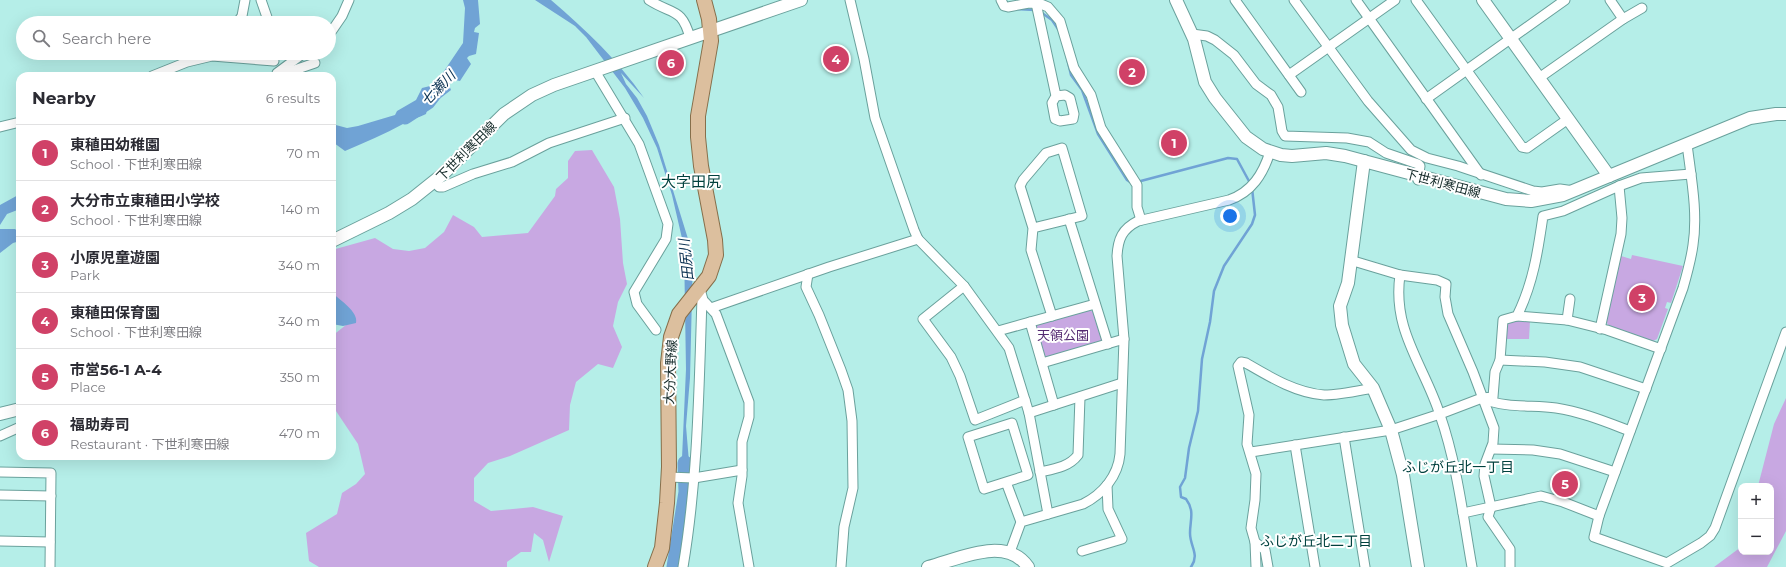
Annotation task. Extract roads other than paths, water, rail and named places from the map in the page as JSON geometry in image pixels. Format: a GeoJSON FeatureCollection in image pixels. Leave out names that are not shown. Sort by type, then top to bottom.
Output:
{"type":"FeatureCollection","features":[{"type":"Feature","properties":{"kind":"main road","name":"大分大野線"},"geometry":{"type":"LineString","coordinates":[[655,567],[663,542],[674,477],[667,400],[669,347],[675,323],[683,309],[700,294],[711,272],[716,255],[715,240],[701,166],[698,138],[698,116],[707,70],[711,32],[704,0]]}},
{"type":"Feature","properties":{"kind":"main road"},"geometry":{"type":"LineString","coordinates":[[690,38],[801,0]]}},
{"type":"Feature","properties":{"kind":"main road","name":"下世利寒田線"},"geometry":{"type":"LineString","coordinates":[[1176,0],[1192,34],[1203,76],[1209,88],[1246,137],[1257,146],[1270,152],[1292,156],[1336,154],[1418,178],[1518,201],[1543,200],[1575,191],[1750,118],[1786,114]]}},
{"type":"Feature","properties":{"kind":"main road"},"geometry":{"type":"LineString","coordinates":[[1483,0],[1609,176]]}},
{"type":"Feature","properties":{"kind":"main road","name":"下世利寒田線"},"geometry":{"type":"LineString","coordinates":[[336,239],[389,213],[435,182],[492,124],[518,103],[554,85],[690,38]]}},
{"type":"Feature","properties":{"kind":"main road"},"geometry":{"type":"LineString","coordinates":[[1364,161],[1348,283],[1340,306],[1342,325],[1354,364],[1373,388],[1391,430],[1403,475],[1418,567]]}},
{"type":"Feature","properties":{"kind":"main road"},"geometry":{"type":"LineString","coordinates":[[0,414],[16,410]]}},
{"type":"Feature","properties":{"kind":"main road"},"geometry":{"type":"LineString","coordinates":[[928,567],[994,550],[1010,552],[1020,557],[1028,567]]}},
{"type":"Feature","properties":{"kind":"street"},"geometry":{"type":"LineString","coordinates":[[242,16],[245,0]]}},
{"type":"Feature","properties":{"kind":"street"},"geometry":{"type":"LineString","coordinates":[[261,0],[267,16]]}},
{"type":"Feature","properties":{"kind":"street"},"geometry":{"type":"LineString","coordinates":[[336,25],[342,16],[349,0]]}},
{"type":"Feature","properties":{"kind":"street"},"geometry":{"type":"LineString","coordinates":[[649,0],[679,14],[686,25],[690,38]]}},
{"type":"Feature","properties":{"kind":"street"},"geometry":{"type":"LineString","coordinates":[[850,0],[877,125],[903,203],[918,239],[964,286],[998,331],[1012,355],[1029,412],[1048,514]]}},
{"type":"Feature","properties":{"kind":"street"},"geometry":{"type":"LineString","coordinates":[[1001,0],[1004,6],[1008,7],[1036,3],[1048,7],[1062,25],[1074,68],[1091,95],[1101,128],[1138,185],[1137,207],[1141,220]]}},
{"type":"Feature","properties":{"kind":"street"},"geometry":{"type":"LineString","coordinates":[[1235,0],[1301,92]]}},
{"type":"Feature","properties":{"kind":"street"},"geometry":{"type":"LineString","coordinates":[[1294,0],[1368,101],[1410,150],[1426,158],[1458,166],[1481,175],[1537,192],[1560,189],[1575,191]]}},
{"type":"Feature","properties":{"kind":"street"},"geometry":{"type":"LineString","coordinates":[[1356,0],[1481,175]]}},
{"type":"Feature","properties":{"kind":"street"},"geometry":{"type":"LineString","coordinates":[[1289,76],[1395,0]]}},
{"type":"Feature","properties":{"kind":"street"},"geometry":{"type":"LineString","coordinates":[[1416,0],[1522,147],[1527,148],[1568,118]]}},
{"type":"Feature","properties":{"kind":"street"},"geometry":{"type":"LineString","coordinates":[[1426,99],[1565,0]]}},
{"type":"Feature","properties":{"kind":"street"},"geometry":{"type":"LineString","coordinates":[[1610,0],[1623,19]]}},
{"type":"Feature","properties":{"kind":"street"},"geometry":{"type":"LineString","coordinates":[[1036,3],[1056,96]]}},
{"type":"Feature","properties":{"kind":"street"},"geometry":{"type":"LineString","coordinates":[[1539,78],[1623,19],[1642,8]]}},
{"type":"Feature","properties":{"kind":"street"},"geometry":{"type":"LineString","coordinates":[[1192,34],[1207,36],[1215,40],[1234,55],[1256,84],[1271,95],[1278,107],[1282,132],[1285,136],[1347,138],[1369,142],[1386,153],[1416,162],[1420,166],[1418,178]]}},
{"type":"Feature","properties":{"kind":"street"},"geometry":{"type":"LineString","coordinates":[[162,72],[193,60]]}},
{"type":"Feature","properties":{"kind":"street"},"geometry":{"type":"LineString","coordinates":[[274,60],[275,72]]}},
{"type":"Feature","properties":{"kind":"street"},"geometry":{"type":"LineString","coordinates":[[278,72],[294,60]]}},
{"type":"Feature","properties":{"kind":"street"},"geometry":{"type":"LineString","coordinates":[[287,72],[315,63]]}},
{"type":"Feature","properties":{"kind":"street"},"geometry":{"type":"LineString","coordinates":[[599,70],[644,154],[668,224],[666,239],[634,292],[637,304],[656,330]]}},
{"type":"Feature","properties":{"kind":"street"},"geometry":{"type":"LineString","coordinates":[[435,182],[439,187],[442,187],[465,176],[512,162],[549,143],[625,118]]}},
{"type":"Feature","properties":{"kind":"street"},"geometry":{"type":"LineString","coordinates":[[0,127],[16,123]]}},
{"type":"Feature","properties":{"kind":"street"},"geometry":{"type":"LineString","coordinates":[[1687,144],[1694,208],[1693,244],[1683,288],[1599,516],[1594,537],[1667,563],[1710,536],[1786,332]]}},
{"type":"Feature","properties":{"kind":"street"},"geometry":{"type":"LineString","coordinates":[[1033,228],[1082,216],[1062,148],[1046,153],[1023,180],[1020,186],[1033,228],[1031,250],[1052,316]]}},
{"type":"Feature","properties":{"kind":"street"},"geometry":{"type":"LineString","coordinates":[[1020,522],[1083,504],[1095,497],[1107,486],[1116,472],[1120,461],[1124,339],[1117,256],[1122,233],[1126,228],[1141,220],[1229,200],[1242,195],[1259,177],[1270,152]]}},
{"type":"Feature","properties":{"kind":"street"},"geometry":{"type":"LineString","coordinates":[[1518,316],[1528,295],[1534,274],[1543,216],[1563,211],[1619,186],[1641,178],[1691,174]]}},
{"type":"Feature","properties":{"kind":"street"},"geometry":{"type":"LineString","coordinates":[[1600,329],[1621,234],[1622,218],[1619,186]]}},
{"type":"Feature","properties":{"kind":"street"},"geometry":{"type":"LineString","coordinates":[[1069,219],[1108,344]]}},
{"type":"Feature","properties":{"kind":"street"},"geometry":{"type":"LineString","coordinates":[[711,308],[808,274],[918,239]]}},
{"type":"Feature","properties":{"kind":"street"},"geometry":{"type":"LineString","coordinates":[[1350,260],[1400,274],[1437,280],[1446,284],[1445,297],[1448,314],[1473,372],[1494,428],[1494,437],[1491,449],[1484,464],[1484,476],[1491,507],[1488,514],[1490,520],[1510,549],[1510,567]]}},
{"type":"Feature","properties":{"kind":"street"},"geometry":{"type":"LineString","coordinates":[[808,274],[806,287],[820,315],[848,390],[852,421],[853,488],[844,527],[841,567]]}},
{"type":"Feature","properties":{"kind":"street"},"geometry":{"type":"LineString","coordinates":[[1400,274],[1398,288],[1402,325],[1407,340],[1440,414],[1454,463],[1472,567]]}},
{"type":"Feature","properties":{"kind":"street"},"geometry":{"type":"LineString","coordinates":[[964,286],[923,319],[951,357],[960,376],[974,420],[1025,400]]}},
{"type":"Feature","properties":{"kind":"street"},"geometry":{"type":"LineString","coordinates":[[700,294],[716,314],[749,402],[749,417],[741,446],[742,470],[738,503],[749,567]]}},
{"type":"Feature","properties":{"kind":"street"},"geometry":{"type":"LineString","coordinates":[[683,567],[694,478],[698,414],[700,294]]}},
{"type":"Feature","properties":{"kind":"street"},"geometry":{"type":"LineString","coordinates":[[1567,320],[1570,299]]}},
{"type":"Feature","properties":{"kind":"street"},"geometry":{"type":"LineString","coordinates":[[998,331],[1095,304]]}},
{"type":"Feature","properties":{"kind":"street"},"geometry":{"type":"LineString","coordinates":[[1251,452],[1391,430],[1482,398],[1493,396],[1495,372],[1500,360],[1503,320],[1518,316],[1567,320],[1600,329],[1660,349]]}},
{"type":"Feature","properties":{"kind":"street"},"geometry":{"type":"LineString","coordinates":[[1030,322],[1054,405]]}},
{"type":"Feature","properties":{"kind":"street"},"geometry":{"type":"LineString","coordinates":[[1042,362],[1124,339]]}},
{"type":"Feature","properties":{"kind":"street"},"geometry":{"type":"LineString","coordinates":[[1500,360],[1545,362],[1580,367],[1646,389]]}},
{"type":"Feature","properties":{"kind":"street"},"geometry":{"type":"LineString","coordinates":[[1256,567],[1255,542],[1251,528],[1255,500],[1256,474],[1251,452],[1247,444],[1249,415],[1238,366],[1241,362],[1279,381],[1313,393],[1325,395],[1373,388]]}},
{"type":"Feature","properties":{"kind":"street"},"geometry":{"type":"LineString","coordinates":[[1029,412],[1122,383]]}},
{"type":"Feature","properties":{"kind":"street"},"geometry":{"type":"LineString","coordinates":[[1040,472],[1060,468],[1073,461],[1078,455],[1080,397]]}},
{"type":"Feature","properties":{"kind":"street"},"geometry":{"type":"LineString","coordinates":[[1482,398],[1496,404],[1570,410],[1630,431]]}},
{"type":"Feature","properties":{"kind":"street"},"geometry":{"type":"LineString","coordinates":[[1012,423],[1028,475],[1006,482],[984,489],[968,437],[1012,423]]}},
{"type":"Feature","properties":{"kind":"street"},"geometry":{"type":"LineString","coordinates":[[0,436],[16,429]]}},
{"type":"Feature","properties":{"kind":"street"},"geometry":{"type":"LineString","coordinates":[[1344,437],[1365,567]]}},
{"type":"Feature","properties":{"kind":"street"},"geometry":{"type":"LineString","coordinates":[[1295,445],[1316,567]]}},
{"type":"Feature","properties":{"kind":"street"},"geometry":{"type":"LineString","coordinates":[[1491,449],[1533,450],[1560,454],[1615,472]]}},
{"type":"Feature","properties":{"kind":"street"},"geometry":{"type":"LineString","coordinates":[[674,477],[694,478],[742,470]]}},
{"type":"Feature","properties":{"kind":"street"},"geometry":{"type":"LineString","coordinates":[[0,472],[51,473],[50,567]]}},
{"type":"Feature","properties":{"kind":"street"},"geometry":{"type":"LineString","coordinates":[[1006,482],[1020,522],[1010,552]]}},
{"type":"Feature","properties":{"kind":"street"},"geometry":{"type":"LineString","coordinates":[[1082,551],[1122,539],[1108,509],[1107,486]]}},
{"type":"Feature","properties":{"kind":"street"},"geometry":{"type":"LineString","coordinates":[[0,495],[51,496]]}},
{"type":"Feature","properties":{"kind":"street"},"geometry":{"type":"LineString","coordinates":[[1463,512],[1541,496],[1563,502],[1599,516]]}},
{"type":"Feature","properties":{"kind":"street"},"geometry":{"type":"LineString","coordinates":[[0,541],[50,542]]}},
{"type":"Feature","properties":{"kind":"street"},"geometry":{"type":"LineString","coordinates":[[1255,542],[1265,550],[1268,567]]}},
{"type":"Feature","properties":{"kind":"water"},"geometry":{"type":"Polygon","coordinates":[[[463,0],[478,0],[480,24],[475,28],[474,32],[479,33],[476,54],[467,58],[471,64],[460,81],[455,80],[450,82],[449,85],[451,90],[438,100],[425,101],[423,105],[427,110],[426,114],[345,151],[336,144],[336,125],[347,128],[395,115],[397,111],[416,100],[422,88],[430,86],[440,77],[463,43],[465,8],[463,0]]]}},
{"type":"Feature","properties":{"kind":"water"},"geometry":{"type":"Polygon","coordinates":[[[535,0],[551,0],[577,23],[612,58],[644,98],[621,73],[626,84],[637,98],[647,116],[659,145],[693,255],[690,378],[686,426],[690,474],[683,473],[682,458],[686,369],[684,247],[672,195],[657,148],[643,118],[625,88],[586,37],[575,26],[535,0]]]}},
{"type":"Feature","properties":{"kind":"water"},"geometry":{"type":"Polygon","coordinates":[[[16,196],[16,211],[7,214],[0,225],[0,205],[16,196]]]}},
{"type":"Feature","properties":{"kind":"water"},"geometry":{"type":"Polygon","coordinates":[[[0,229],[15,229],[16,242],[0,253],[0,229]]]}},
{"type":"Feature","properties":{"kind":"water"},"geometry":{"type":"Polygon","coordinates":[[[336,296],[352,310],[356,319],[356,323],[343,326],[336,325],[336,296]]]}},
{"type":"Feature","properties":{"kind":"waterway"},"geometry":{"type":"LineString","coordinates":[[1015,9],[1035,10]]}},
{"type":"Feature","properties":{"kind":"waterway"},"geometry":{"type":"LineString","coordinates":[[1042,13],[1052,20],[1058,29]]}},
{"type":"Feature","properties":{"kind":"waterway"},"geometry":{"type":"LineString","coordinates":[[1067,58],[1071,75],[1082,90],[1098,134],[1127,180],[1130,182]]}},
{"type":"Feature","properties":{"kind":"waterway","name":"七瀬川"},"geometry":{"type":"LineString","coordinates":[[405,117],[428,102],[442,84]]}},
{"type":"Feature","properties":{"kind":"waterway"},"geometry":{"type":"LineString","coordinates":[[1137,182],[1228,158],[1237,159],[1250,183]]}},
{"type":"Feature","properties":{"kind":"waterway"},"geometry":{"type":"LineString","coordinates":[[1191,567],[1195,558],[1190,538],[1191,512],[1189,503],[1186,499],[1181,497],[1180,487],[1185,478],[1189,448],[1198,411],[1202,359],[1210,322],[1214,291],[1224,266],[1252,224],[1255,215],[1252,188]]}},
{"type":"Feature","properties":{"kind":"waterway","name":"田尻川"},"geometry":{"type":"LineString","coordinates":[[674,567],[686,492],[685,463]]}},
{"type":"Feature","properties":{"kind":"place","name":"東稙田保育園"},"geometry":{"type":"Point","coordinates":[836,59]}},
{"type":"Feature","properties":{"kind":"place","name":"福助寿司"},"geometry":{"type":"Point","coordinates":[671,63]}},
{"type":"Feature","properties":{"kind":"place","name":"大分市立東稙田小学校"},"geometry":{"type":"Point","coordinates":[1132,72]}},
{"type":"Feature","properties":{"kind":"place","name":"東稙田幼稚園"},"geometry":{"type":"Point","coordinates":[1174,143]}},
{"type":"Feature","properties":{"kind":"place","name":"小原児童遊園"},"geometry":{"type":"Point","coordinates":[1642,298]}},
{"type":"Feature","properties":{"kind":"place","name":"市営56-1 A-4"},"geometry":{"type":"Point","coordinates":[1565,484]}},
{"type":"Feature","properties":{"kind":"district","name":"大字田尻"},"geometry":{"type":"Point","coordinates":[691,182]}},
{"type":"Feature","properties":{"kind":"district","name":"ふじが丘北一丁目"},"geometry":{"type":"Point","coordinates":[1458,467]}},
{"type":"Feature","properties":{"kind":"district","name":"ふじが丘北二丁目"},"geometry":{"type":"Point","coordinates":[1316,541]}},
{"type":"Feature","properties":{"kind":"park label","name":"天領公園"},"geometry":{"type":"Point","coordinates":[1063,335]}}]}
